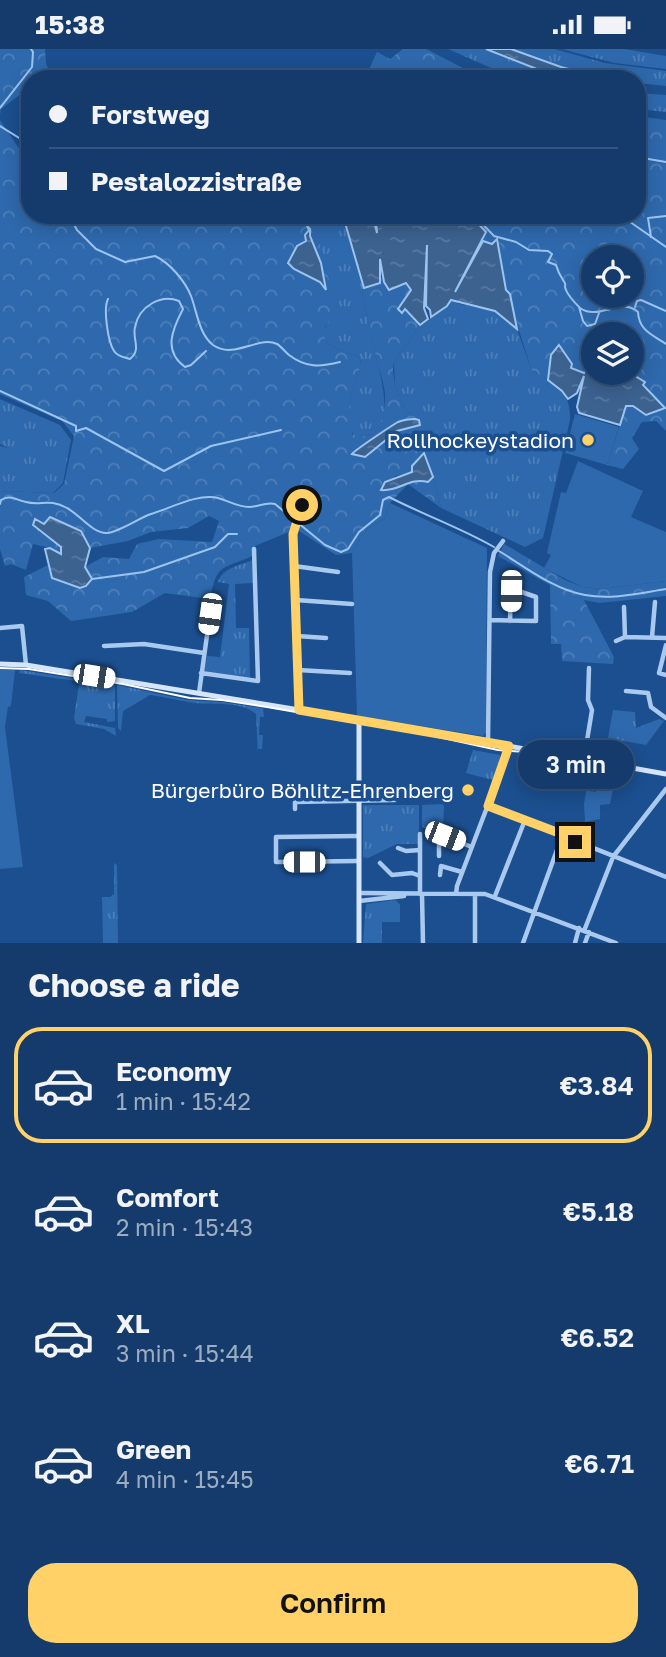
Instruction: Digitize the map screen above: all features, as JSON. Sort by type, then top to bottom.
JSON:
[{"type":"street","points":[[299,710],[293,534],[302,505]]},
{"type":"street","points":[[488,743],[490,564],[502,541]]},
{"type":"street","points":[[201,673],[258,681],[254,549]]},
{"type":"street","points":[[294,566],[338,572]]},
{"type":"street","points":[[490,620],[510,621],[536,621],[536,597],[513,589],[510,621]]},
{"type":"street","points":[[296,600],[352,604]]},
{"type":"street","points":[[653,637],[655,602]]},
{"type":"street","points":[[624,607],[625,636]]},
{"type":"street","points":[[199,693],[210,614]]},
{"type":"street","points":[[0,628],[22,626],[26,665]]},
{"type":"street","points":[[297,636],[326,638]]},
{"type":"street","points":[[616,641],[625,636],[666,638]]},
{"type":"street","points":[[104,646],[144,644],[204,653]]},
{"type":"street","points":[[666,645],[659,673],[666,675]]},
{"type":"street","points":[[0,664],[26,665],[199,693],[666,773]]},
{"type":"street","points":[[584,759],[592,710],[588,700],[589,668]]},
{"type":"street","points":[[298,670],[350,674]]},
{"type":"street","points":[[625,691],[648,694],[651,707],[666,718]]},
{"type":"street","points":[[359,720],[359,943]]},
{"type":"street","points":[[456,894],[509,746]]},
{"type":"street","points":[[575,943],[584,930],[613,857],[666,789]]},
{"type":"street","points":[[295,809],[295,801],[395,800]]},
{"type":"street","points":[[488,806],[666,877]]},
{"type":"street","points":[[495,896],[525,820]]},
{"type":"street","points":[[420,834],[419,894],[423,943]]},
{"type":"street","points":[[358,836],[276,837],[276,862],[359,861]]},
{"type":"street","points":[[439,856],[439,840],[442,836],[472,847]]},
{"type":"street","points":[[523,943],[561,839],[567,836]]},
{"type":"street","points":[[398,848],[420,851]]},
{"type":"street","points":[[380,863],[392,875],[412,873],[420,876]]},
{"type":"street","points":[[440,875],[441,866],[462,872]]},
{"type":"street","points":[[359,893],[495,896],[616,943]]},
{"type":"street","points":[[359,901],[419,894]]},
{"type":"street","points":[[475,894],[475,943]]},
{"type":"street","points":[[584,930],[584,943]]},
{"type":"green space","points":[[0,49],[45,49],[49,70],[21,70],[21,94],[1,109],[0,115]]},
{"type":"green space","points":[[403,49],[426,49],[465,69],[476,70],[369,70],[377,52],[390,59]]},
{"type":"green space","points":[[448,49],[486,49],[539,70],[496,70]]},
{"type":"green space","points":[[511,49],[554,49],[605,63],[666,71],[666,86],[646,84],[646,70],[573,70]]},
{"type":"green space","points":[[562,49],[624,49],[666,56],[666,69],[614,63]]},
{"type":"green space","points":[[646,94],[666,95],[666,112],[646,110]]},
{"type":"green space","points":[[646,117],[666,120],[666,431],[656,421],[642,422],[632,438],[639,449],[623,469],[607,465],[626,406],[633,405],[645,382],[644,322],[581,322],[581,372],[551,355],[548,380],[532,371],[506,290],[496,239],[492,244],[483,242],[452,300],[460,303],[447,306],[486,233],[478,224],[646,224]]},
{"type":"green space","points":[[0,120],[21,152],[21,224],[311,224],[317,234],[331,292],[332,315],[324,332],[327,344],[359,357],[361,364],[349,404],[352,434],[361,436],[375,432],[382,419],[385,402],[384,386],[362,293],[364,288],[374,285],[382,277],[379,258],[384,281],[407,283],[412,290],[399,309],[405,309],[420,325],[394,362],[393,370],[395,386],[406,411],[420,420],[424,453],[418,458],[413,472],[395,476],[386,491],[417,479],[428,481],[433,477],[441,508],[408,484],[390,503],[385,518],[364,531],[352,553],[336,555],[296,529],[255,546],[252,556],[222,569],[215,579],[210,599],[165,593],[132,612],[71,621],[48,601],[26,595],[24,577],[48,565],[52,578],[81,588],[85,567],[103,557],[129,559],[137,544],[159,539],[212,542],[219,521],[209,516],[188,528],[151,532],[128,541],[90,548],[81,531],[48,518],[44,524],[40,524],[39,532],[48,535],[61,547],[61,554],[33,544],[26,570],[11,564],[5,566],[0,549],[0,491],[54,493],[64,484],[74,436],[62,421],[0,394]],"holes":[[[309,226],[309,236],[321,263],[325,290],[316,280],[297,269],[289,259],[297,246],[306,241]],[[415,419],[415,426],[397,431],[365,457],[358,456],[357,448],[399,423]]]},
{"type":"green space","points":[[311,224],[348,224],[364,288],[362,293],[383,390],[383,418],[379,428],[370,435],[355,436],[350,430],[349,404],[361,363],[359,357],[327,344],[322,333],[332,315]]},
{"type":"green space","points":[[452,304],[495,311],[517,329],[532,371],[560,389],[568,402],[570,420],[543,538],[525,547],[441,508],[424,453],[420,420],[406,411],[395,386],[394,362],[420,325]]},
{"type":"green space","points":[[0,399],[60,425],[71,440],[63,483],[53,493],[0,491],[0,446],[9,448],[0,444]]},
{"type":"green space","points":[[575,414],[619,427],[607,465],[565,453]]},
{"type":"green space","points":[[578,461],[643,491],[631,517],[666,532],[666,581],[601,589],[582,587],[544,568],[551,555],[547,553],[561,492],[566,493]]},
{"type":"green space","points":[[390,503],[487,548],[486,732],[483,736],[357,716],[352,553],[364,531],[385,518]]},
{"type":"green space","points":[[504,544],[582,587],[601,589],[666,581],[666,596],[599,603],[584,600],[614,657],[613,664],[562,661],[561,644],[551,644],[550,585],[498,556]]},
{"type":"green space","points":[[253,560],[254,583],[235,584],[236,628],[249,628],[250,679],[204,671],[207,656],[220,657],[229,584],[218,582],[220,577],[228,570]]},
{"type":"green space","points":[[0,669],[15,670],[11,706],[8,707],[5,727],[23,867],[0,869]]},
{"type":"green space","points":[[20,670],[115,685],[115,721],[107,722],[107,719],[86,716],[84,722],[115,728],[116,736],[104,729],[76,724],[74,718],[79,684],[77,681],[19,673]]},
{"type":"green space","points":[[117,685],[187,700],[221,702],[263,708],[264,717],[260,717],[259,735],[263,735],[262,749],[258,749],[258,757],[256,714],[235,705],[195,703],[150,695],[123,711],[121,731],[118,728]]},
{"type":"green space","points":[[613,710],[635,712],[636,728],[659,719],[664,721],[646,745],[608,738]]},
{"type":"green space","points":[[473,750],[500,755],[493,780],[466,773]]},
{"type":"green space","points":[[588,780],[595,781],[590,784],[589,791],[596,792],[597,786],[613,789],[610,804],[600,805],[600,819],[585,822],[584,804]]},
{"type":"green space","points":[[444,804],[443,835],[422,827],[422,805]]},
{"type":"green space","points":[[363,805],[419,805],[419,844],[397,844],[368,858],[363,857]]},
{"type":"green space","points":[[114,863],[117,865],[118,943],[103,943],[102,897],[114,894]]},
{"type":"green space","points":[[396,900],[400,905],[400,922],[382,922],[382,943],[363,943],[366,904]]},
{"type":"water","points":[[486,49],[511,49],[573,70],[539,70]]},
{"type":"water","points":[[375,224],[377,233],[376,224],[478,224],[486,232],[455,292],[483,241],[492,244],[497,239],[506,290],[510,294],[517,329],[495,311],[451,300],[431,317],[426,306],[427,245],[424,308],[428,319],[420,325],[405,309],[402,313],[398,309],[411,290],[406,283],[389,290],[384,282],[380,259],[380,283],[364,288],[346,226]]},
{"type":"water","points":[[307,226],[310,229],[310,236],[321,263],[326,290],[320,282],[288,263],[297,246],[306,241],[305,235],[309,230]]},
{"type":"water","points":[[559,345],[572,364],[571,368],[581,372],[581,383],[577,393],[568,399],[548,380],[551,355]]},
{"type":"water","points":[[582,385],[643,385],[665,408],[646,415],[633,406],[626,406],[620,425],[579,413],[577,407]]},
{"type":"water","points":[[419,420],[420,425],[397,431],[365,457],[352,454],[398,422]]},
{"type":"water","points":[[424,453],[433,477],[428,482],[415,481],[393,489],[381,490],[385,482],[412,472],[412,466]]},
{"type":"water","points":[[50,517],[81,531],[90,548],[85,567],[92,579],[86,586],[80,588],[52,578],[45,549],[50,548],[61,554],[61,547],[33,525],[35,519],[44,524]]},
{"type":"waterway","points":[[30,70],[33,52],[31,49]]},
{"type":"waterway","points":[[0,108],[21,81]]},
{"type":"waterway","points":[[0,126],[21,139]]},
{"type":"waterway","points":[[646,159],[666,162]]},
{"type":"waterway","points":[[651,237],[648,218],[666,216]]},
{"type":"waterway","points":[[74,224],[96,249],[125,262],[155,256],[161,259],[188,290],[201,329],[213,345],[229,350],[270,342],[307,364],[340,362]]},
{"type":"waterway","points":[[483,224],[494,236],[516,242],[529,250],[548,251],[552,254],[548,262],[556,265],[567,292],[580,308],[594,312],[631,308],[638,312],[644,328],[666,344]]},
{"type":"waterway","points":[[633,224],[666,247]]},
{"type":"waterway","points":[[108,299],[108,333],[112,347],[119,356],[130,359],[134,355],[137,320],[146,308],[165,299],[179,301],[183,309],[172,340],[178,361],[185,367],[191,365],[206,351]]},
{"type":"waterway","points":[[644,301],[666,311]]},
{"type":"waterway","points":[[579,307],[587,326],[595,324],[599,313]]},
{"type":"waterway","points":[[0,391],[76,426],[76,431],[86,428],[164,471],[211,446],[281,430]]},
{"type":"waterway","points":[[0,504],[1,500],[7,497],[31,503],[55,503],[72,511],[97,530],[107,533],[151,514],[202,498],[218,498],[245,507],[275,504],[325,545],[341,552],[348,549],[359,532],[380,515],[383,500],[389,497],[494,547]]},
{"type":"waterway","points":[[92,579],[144,572],[215,547],[228,534],[237,534]]},
{"type":"waterway","points":[[499,551],[551,583],[585,595],[616,596],[666,589]]},
{"type":"tram line","points":[[0,668],[29,669],[190,698],[267,707],[429,735],[498,750],[553,754]]},
{"type":"place","name":"Rollhockeystadion","points":[[588,440]]},
{"type":"place","name":"Bürgerbüro Böhlitz-Ehrenberg","points":[[468,790]]},
{"type":"route","points":[[302,505],[293,534],[299,710],[509,746],[488,806],[567,836],[575,842]]}]
